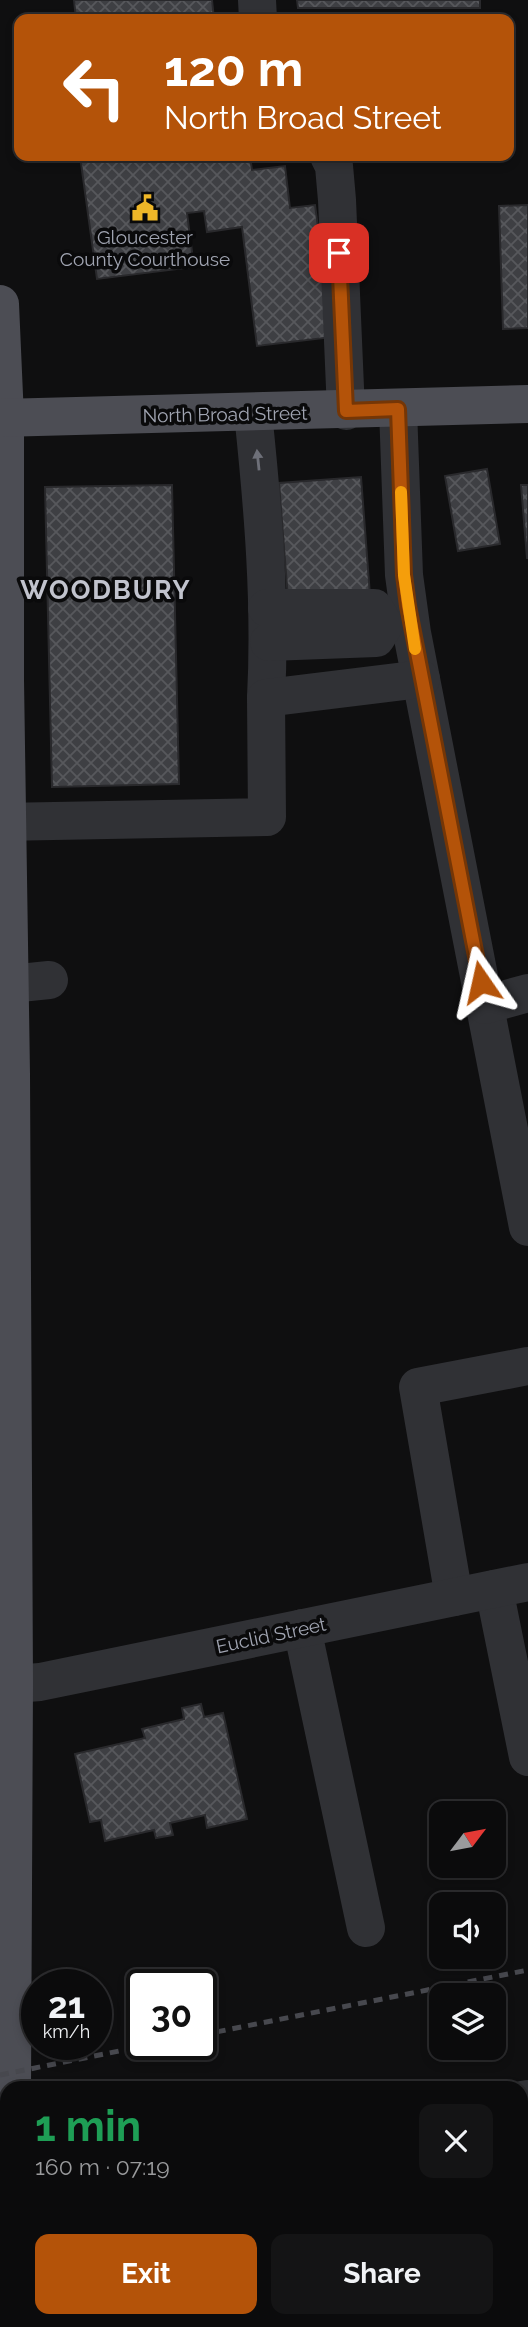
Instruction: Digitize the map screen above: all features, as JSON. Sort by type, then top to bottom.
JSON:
[{"type":"main road","points":[[0,304],[3,418],[4,822],[10,984],[14,1684],[6,1839],[6,1940],[12,2081]]},
{"type":"main road","name":"North Broad Street","points":[[3,418],[346,411],[528,404]]},
{"type":"street","points":[[332,161],[337,200],[346,411]]},
{"type":"street","points":[[397,624],[404,575],[398,409]]},
{"type":"street","points":[[4,822],[267,817],[268,626],[263,507],[253,413]]},
{"type":"street","points":[[268,626],[374,608],[397,624],[421,679],[528,1227]]},
{"type":"street","points":[[266,698],[421,679]]},
{"type":"street","points":[[10,984],[49,980]]},
{"type":"street","points":[[485,1005],[528,993]]},
{"type":"street","points":[[454,1597],[418,1387],[528,1366]]},
{"type":"street","points":[[511,1586],[528,1757]]},
{"type":"street","name":"Euclid Street","points":[[14,1684],[40,1682],[511,1586]]},
{"type":"street","points":[[302,1628],[366,1928]]},
{"type":"building","points":[[74,0],[212,0],[213,14],[75,14]]},
{"type":"building","points":[[297,0],[480,0],[480,8],[298,8]]},
{"type":"building","points":[[81,161],[251,161],[252,170],[285,166],[290,208],[315,205],[333,337],[257,346],[242,227],[207,232],[204,211],[187,213],[194,267],[97,279]]},
{"type":"building","points":[[528,205],[528,328],[503,329],[499,206]]},
{"type":"building","points":[[487,469],[500,544],[458,551],[445,476]]},
{"type":"building","points":[[361,477],[370,595],[288,599],[279,483]]},
{"type":"building","points":[[172,485],[179,784],[52,787],[45,487]]},
{"type":"building","points":[[521,485],[528,485],[528,558],[527,558]]},
{"type":"building","points":[[201,1704],[204,1717],[223,1713],[247,1819],[207,1828],[205,1815],[170,1823],[173,1835],[156,1838],[154,1830],[105,1841],[101,1820],[90,1822],[75,1754],[145,1738],[142,1729],[184,1719],[182,1708]]},
{"type":"railway","points":[[217,2032],[528,1970]]},
{"type":"railway","points":[[0,2075],[126,2050]]},
{"type":"slow traffic","points":[[401,492],[404,575],[415,649]]},
{"type":"place","name":"Gloucester County Courthouse","points":[[145,208]]},
{"type":"district","name":"WOODBURY","points":[[106,590]]},
{"type":"route","points":[[339,253],[346,411],[398,409],[404,575],[408,606],[481,982]]}]
